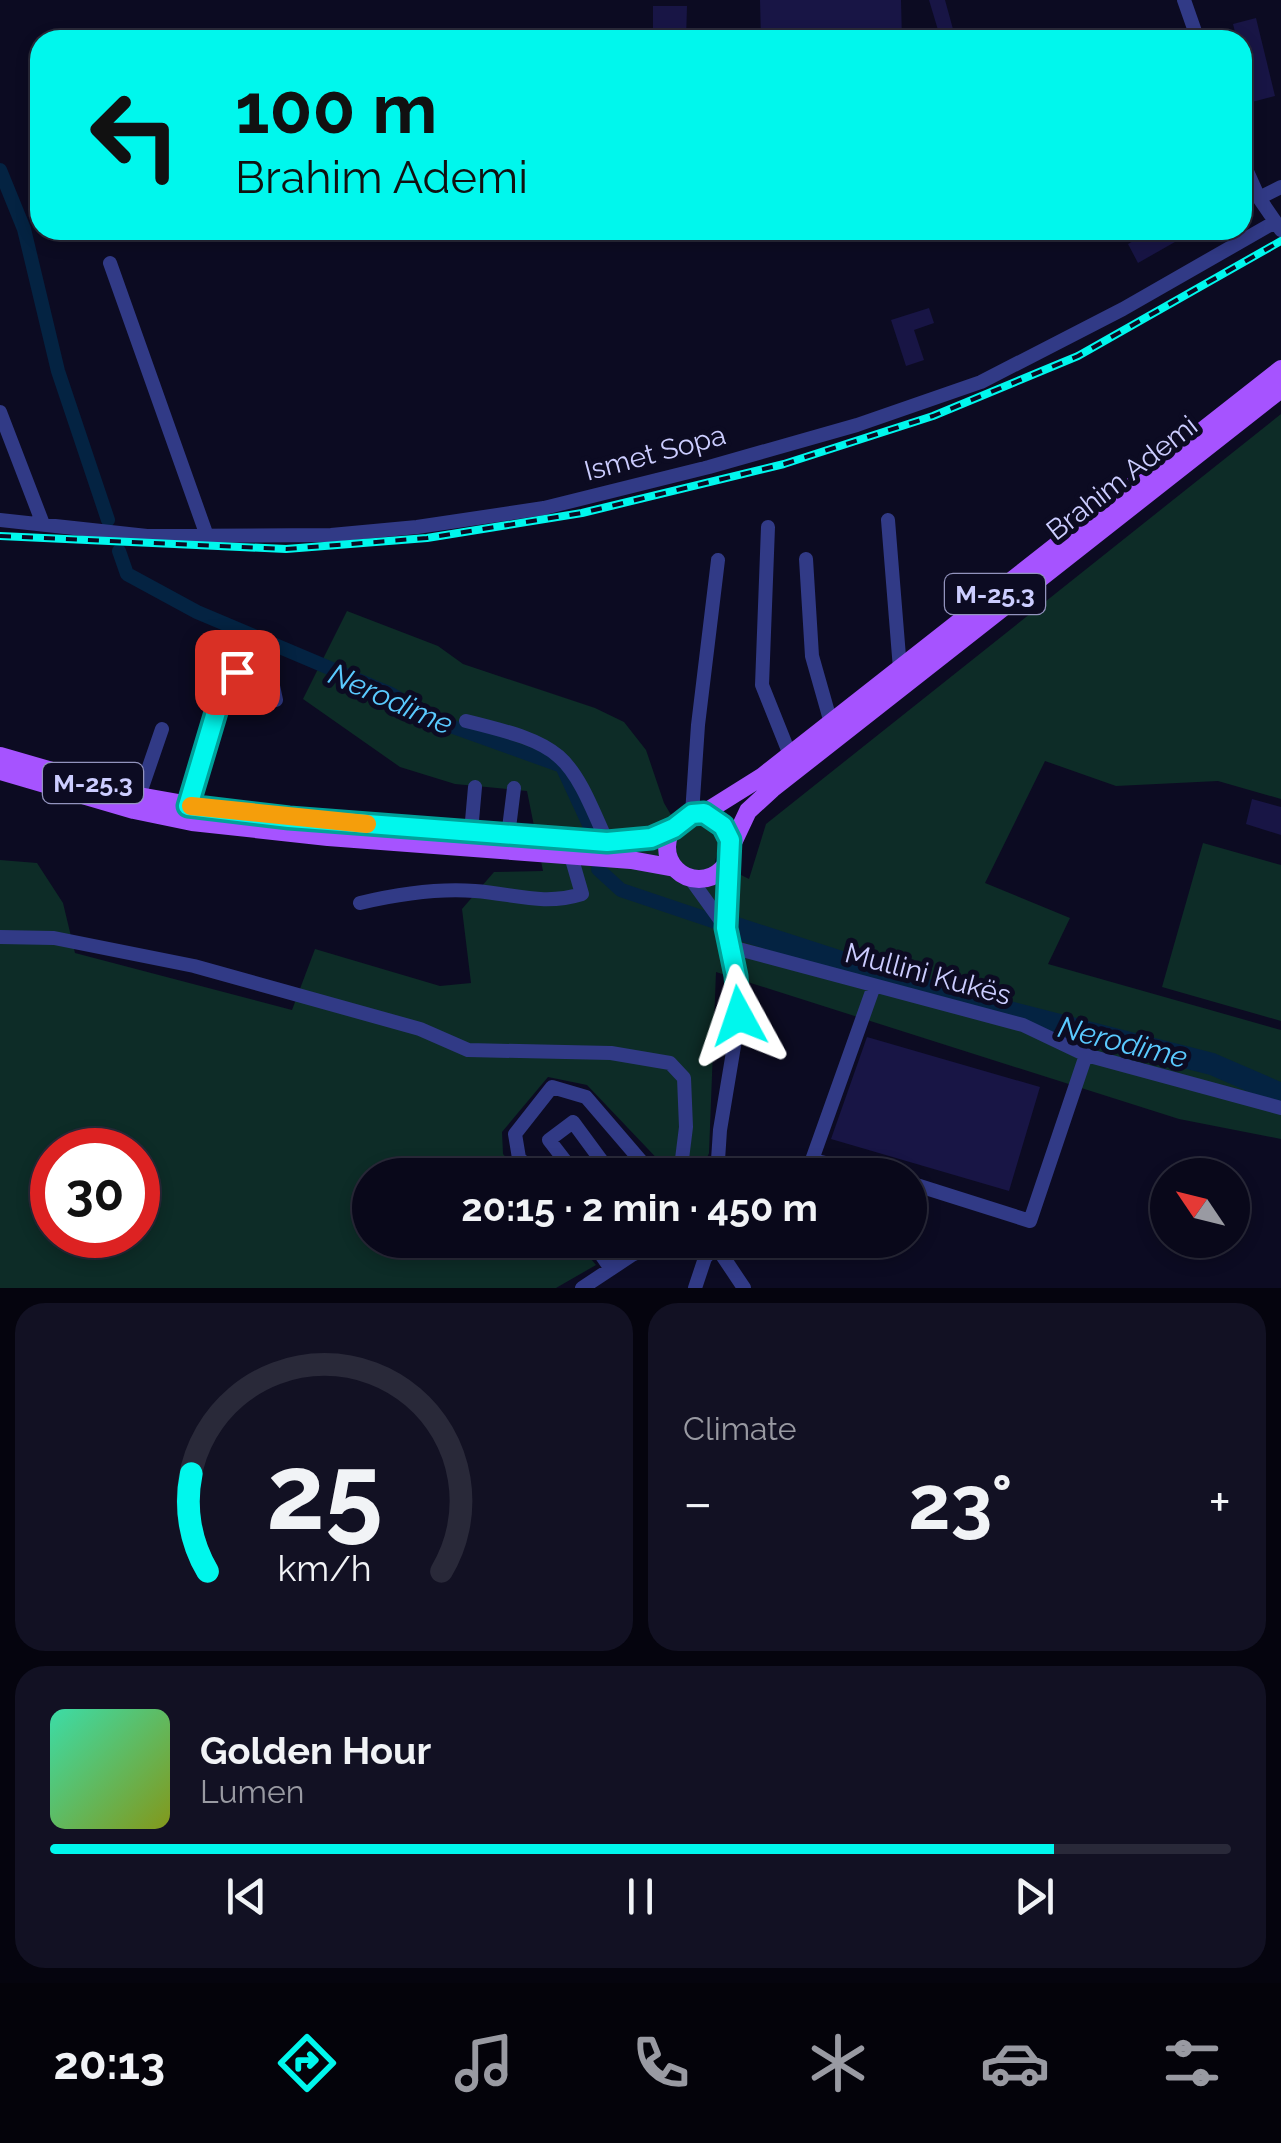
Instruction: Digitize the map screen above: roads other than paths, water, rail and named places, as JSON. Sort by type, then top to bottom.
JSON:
[{"type":"main road","name":"Brahim Ademi","points":[[0,756],[188,806],[508,836],[607,842],[651,838],[738,794],[1281,369]]},
{"type":"main road","name":"Brahim Ademi","points":[[729,854],[748,811],[772,789],[1281,389]]},
{"type":"main road","name":"M-25.3","points":[[0,772],[134,810],[192,822],[328,837],[631,860],[683,873]]},
{"type":"main road","points":[[674,828],[667,844],[683,873],[712,876],[729,854],[723,826],[698,813]]},
{"type":"street","points":[[1184,0],[1194,30]]},
{"type":"street","points":[[1252,182],[1278,226]]},
{"type":"street","points":[[1259,198],[1281,186]]},
{"type":"street","name":"Ismet Sopa","points":[[1252,240],[1278,226]]},
{"type":"street","name":"Ismet Sopa","points":[[0,520],[147,536],[330,535],[418,528],[544,508],[857,425],[981,382],[1252,240]]},
{"type":"street","points":[[110,263],[207,536]]},
{"type":"street","points":[[2,422],[42,524]]},
{"type":"street","points":[[888,520],[900,669]]},
{"type":"street","points":[[768,527],[762,685],[790,755]]},
{"type":"street","points":[[806,559],[812,656],[831,722]]},
{"type":"street","points":[[698,813],[698,724],[718,560]]},
{"type":"street","points":[[188,806],[222,692],[237,672],[258,672],[273,686],[276,700]]},
{"type":"street","points":[[466,721],[542,742],[570,766],[607,842]]},
{"type":"street","points":[[139,796],[162,730]]},
{"type":"street","points":[[471,832],[475,787]]},
{"type":"street","points":[[508,836],[514,788]]},
{"type":"street","points":[[719,1158],[739,1016],[732,948],[726,928],[729,854]]},
{"type":"street","points":[[360,902],[436,890],[556,902],[582,894],[570,856]]},
{"type":"street","points":[[683,873],[726,928]]},
{"type":"street","points":[[0,938],[54,938],[194,966],[420,1029],[468,1050],[611,1053],[670,1063],[684,1078],[686,1127],[682,1158]]},
{"type":"street","name":"Mullini Kukës","points":[[732,948],[1023,1024],[1086,1055],[1281,1108]]},
{"type":"street","points":[[813,1158],[874,986]]},
{"type":"street","points":[[927,1188],[1030,1221],[1086,1055]]},
{"type":"street","points":[[520,1158],[515,1134],[552,1087],[586,1097],[638,1158]]},
{"type":"street","points":[[563,1158],[549,1140],[573,1122],[599,1158]]},
{"type":"street","points":[[604,1258],[611,1268]]},
{"type":"street","points":[[582,1288],[631,1258]]},
{"type":"street","points":[[696,1288],[706,1258]]},
{"type":"street","points":[[720,1258],[744,1288]]},
{"type":"waterway","name":"Nerodime","points":[[0,170],[24,229],[58,371],[108,520]]},
{"type":"waterway","name":"Nerodime","points":[[119,551],[127,574],[197,612],[391,694],[442,723],[562,766],[593,833]]},
{"type":"waterway","name":"Nerodime","points":[[598,869],[621,890],[719,923]]},
{"type":"waterway","name":"Nerodime","points":[[733,927],[946,996],[1212,1064],[1281,1094]]},
{"type":"railway","points":[[0,536],[286,549],[427,538],[582,513],[784,464],[933,416],[1078,356],[1281,241]]}]
